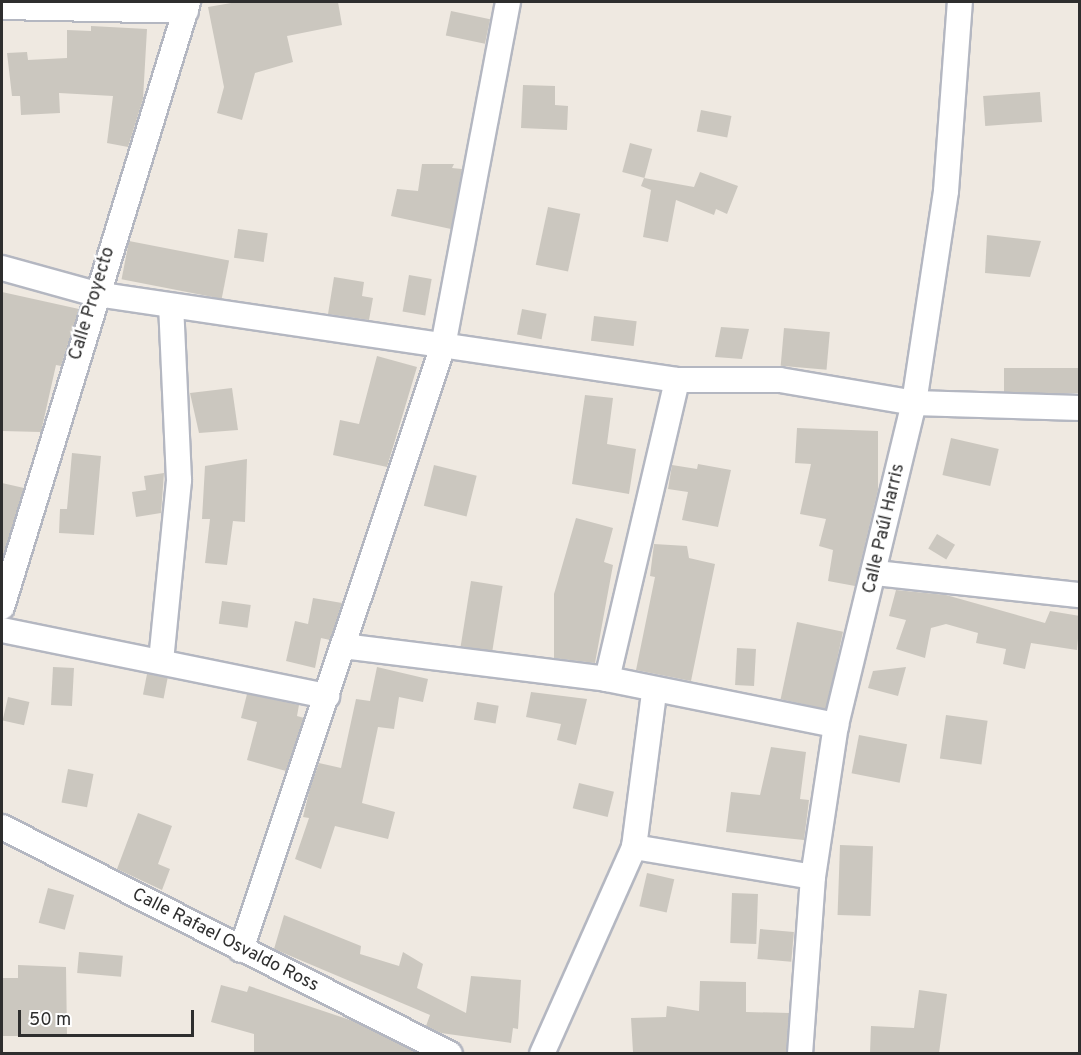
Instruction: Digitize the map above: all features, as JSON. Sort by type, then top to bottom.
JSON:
[{"type":"street","points":[[241,950],[443,346],[508,2]]},
{"type":"street","name":"Calle Paúl Harris","points":[[801,1053],[813,877],[836,725],[876,573],[914,403],[946,191],[960,2]]},
{"type":"street","points":[[2,7],[187,6]]},
{"type":"street","name":"Calle Proyecto","points":[[2,608],[96,294],[187,6]]},
{"type":"street","points":[[2,268],[96,294],[171,307],[677,380],[780,380],[914,403],[1080,408]]},
{"type":"street","points":[[161,662],[179,480],[171,307]]},
{"type":"street","points":[[607,679],[677,380]]},
{"type":"street","points":[[876,573],[1080,595]]},
{"type":"street","points":[[2,630],[327,696]]},
{"type":"street","points":[[343,646],[607,679],[654,692],[836,725]]},
{"type":"street","points":[[542,1053],[634,847],[654,692]]},
{"type":"street","name":"Calle Rafael Osvaldo Ross","points":[[2,827],[241,950],[450,1053]]},
{"type":"street","points":[[634,847],[813,877]]},
{"type":"building","points":[[237,2],[338,2],[342,25],[287,36],[293,62],[255,73],[242,120],[217,113],[224,87],[208,7]]},
{"type":"building","points":[[451,11],[490,19],[485,44],[446,35]]},
{"type":"building","points":[[91,26],[147,29],[143,99],[128,147],[107,143],[113,96],[59,93],[60,113],[21,115],[20,96],[12,96],[7,53],[27,52],[28,60],[67,58],[67,30],[91,31]]},
{"type":"building","points":[[523,85],[555,86],[555,105],[568,106],[567,130],[521,128]]},
{"type":"building","points":[[1040,92],[1042,122],[985,126],[983,96]]},
{"type":"building","points":[[701,110],[731,116],[727,138],[697,132]]},
{"type":"building","points":[[630,143],[652,149],[644,178],[622,172]]},
{"type":"building","points":[[422,164],[454,164],[452,168],[462,169],[451,229],[391,216],[397,189],[418,191]]},
{"type":"building","points":[[700,172],[738,186],[727,214],[716,209],[714,215],[676,200],[668,242],[643,237],[651,190],[641,186],[644,178],[694,187]]},
{"type":"building","points":[[548,207],[580,214],[568,272],[536,265]]},
{"type":"building","points":[[238,229],[268,233],[264,262],[234,258]]},
{"type":"building","points":[[987,235],[1041,241],[1030,277],[985,273]]},
{"type":"building","points":[[129,241],[229,260],[222,299],[122,279]]},
{"type":"building","points":[[409,275],[432,279],[425,315],[403,311]]},
{"type":"building","points":[[334,277],[364,282],[362,296],[373,298],[369,320],[328,314]]},
{"type":"building","points":[[2,292],[79,309],[61,366],[56,365],[41,432],[2,431]]},
{"type":"building","points":[[522,309],[547,314],[542,339],[517,335]]},
{"type":"building","points":[[594,316],[637,321],[634,346],[591,341]]},
{"type":"building","points":[[721,327],[749,329],[742,359],[715,357]]},
{"type":"building","points":[[784,328],[830,332],[827,370],[781,366]]},
{"type":"building","points":[[377,356],[417,367],[387,467],[333,455],[340,420],[359,424]]},
{"type":"building","points":[[1004,368],[1080,368],[1080,393],[1004,393]]},
{"type":"building","points":[[232,388],[238,430],[199,433],[190,393]]},
{"type":"building","points":[[585,395],[613,398],[607,444],[636,449],[629,494],[572,484]]},
{"type":"building","points":[[797,428],[878,431],[878,490],[855,586],[828,581],[833,550],[819,546],[826,519],[800,514],[811,464],[795,463]]},
{"type":"building","points":[[951,438],[999,449],[990,486],[942,475]]},
{"type":"building","points":[[72,453],[101,456],[94,535],[59,533],[60,509],[67,509]]},
{"type":"building","points":[[247,459],[245,522],[233,521],[227,565],[205,563],[210,519],[202,519],[205,466]]},
{"type":"building","points":[[698,464],[731,470],[718,527],[682,520],[688,492],[668,489],[672,465],[697,469]]},
{"type":"building","points":[[434,465],[477,476],[467,516],[424,506]]},
{"type":"building","points":[[164,473],[161,513],[136,517],[132,492],[146,490],[144,476]]},
{"type":"building","points":[[2,483],[24,488],[2,560]]},
{"type":"building","points":[[576,518],[613,528],[604,562],[613,565],[595,663],[554,658],[554,594]]},
{"type":"building","points":[[937,534],[955,545],[946,559],[928,549]]},
{"type":"building","points":[[654,544],[687,546],[689,558],[715,564],[691,681],[636,670],[655,577],[650,576]]},
{"type":"building","points":[[471,581],[503,586],[492,651],[461,646]]},
{"type":"building","points":[[896,590],[946,595],[1045,623],[1050,611],[1080,616],[1077,650],[1031,643],[1025,669],[1003,664],[1006,649],[976,643],[978,633],[946,624],[931,628],[925,658],[896,649],[906,620],[889,616]]},
{"type":"building","points":[[313,598],[342,603],[330,640],[321,638],[315,668],[286,661],[295,621],[308,624]]},
{"type":"building","points":[[222,601],[251,605],[248,628],[219,624]]},
{"type":"building","points":[[797,622],[843,632],[827,709],[781,699]]},
{"type":"building","points":[[737,648],[756,649],[754,686],[735,685]]},
{"type":"building","points":[[53,667],[74,668],[72,706],[51,705]]},
{"type":"building","points":[[377,667],[428,679],[423,702],[399,697],[394,729],[378,727],[362,803],[395,812],[388,839],[335,826],[321,869],[295,859],[309,818],[303,817],[310,788],[319,763],[341,768],[356,699],[370,701]]},
{"type":"building","points":[[906,667],[898,696],[868,688],[873,671]]},
{"type":"building","points":[[147,674],[168,678],[164,699],[143,695]]},
{"type":"building","points":[[531,692],[587,699],[576,745],[557,740],[561,724],[526,717]]},
{"type":"building","points":[[247,694],[299,705],[297,716],[304,718],[286,771],[247,760],[257,722],[241,718]]},
{"type":"building","points":[[8,697],[29,702],[24,725],[3,720]]},
{"type":"building","points":[[477,702],[499,706],[496,724],[474,720]]},
{"type":"building","points":[[946,715],[988,721],[981,764],[940,759]]},
{"type":"building","points":[[859,735],[907,744],[900,783],[852,773]]},
{"type":"building","points":[[771,747],[806,752],[800,799],[809,800],[804,840],[726,832],[731,792],[760,795]]},
{"type":"building","points":[[68,769],[94,774],[87,807],[62,802]]},
{"type":"building","points":[[579,783],[614,792],[608,817],[573,808]]},
{"type":"building","points":[[138,813],[172,826],[158,864],[170,869],[162,890],[117,869]]},
{"type":"building","points":[[840,845],[873,846],[871,916],[838,915]]},
{"type":"building","points":[[647,873],[674,879],[667,912],[639,906]]},
{"type":"building","points":[[48,888],[74,895],[65,930],[39,923]]},
{"type":"building","points":[[732,893],[758,894],[756,944],[730,943]]},
{"type":"building","points":[[284,915],[361,946],[360,954],[399,966],[403,952],[423,964],[417,988],[466,1013],[471,976],[521,980],[518,1029],[513,1028],[511,1043],[441,1033],[426,1026],[430,1015],[274,949]]},
{"type":"building","points":[[760,929],[794,932],[791,962],[757,959]]},
{"type":"building","points":[[79,952],[123,956],[121,977],[77,973]]},
{"type":"building","points":[[18,965],[66,967],[67,1036],[2,1036],[2,978],[18,978]]},
{"type":"building","points":[[700,981],[746,982],[746,1012],[789,1013],[786,1053],[633,1052],[631,1018],[666,1017],[667,1006],[699,1011]]},
{"type":"building","points":[[221,985],[247,992],[249,986],[356,1022],[417,1053],[254,1053],[254,1034],[211,1022]]},
{"type":"building","points":[[919,990],[947,994],[939,1053],[870,1053],[871,1026],[914,1028]]}]
